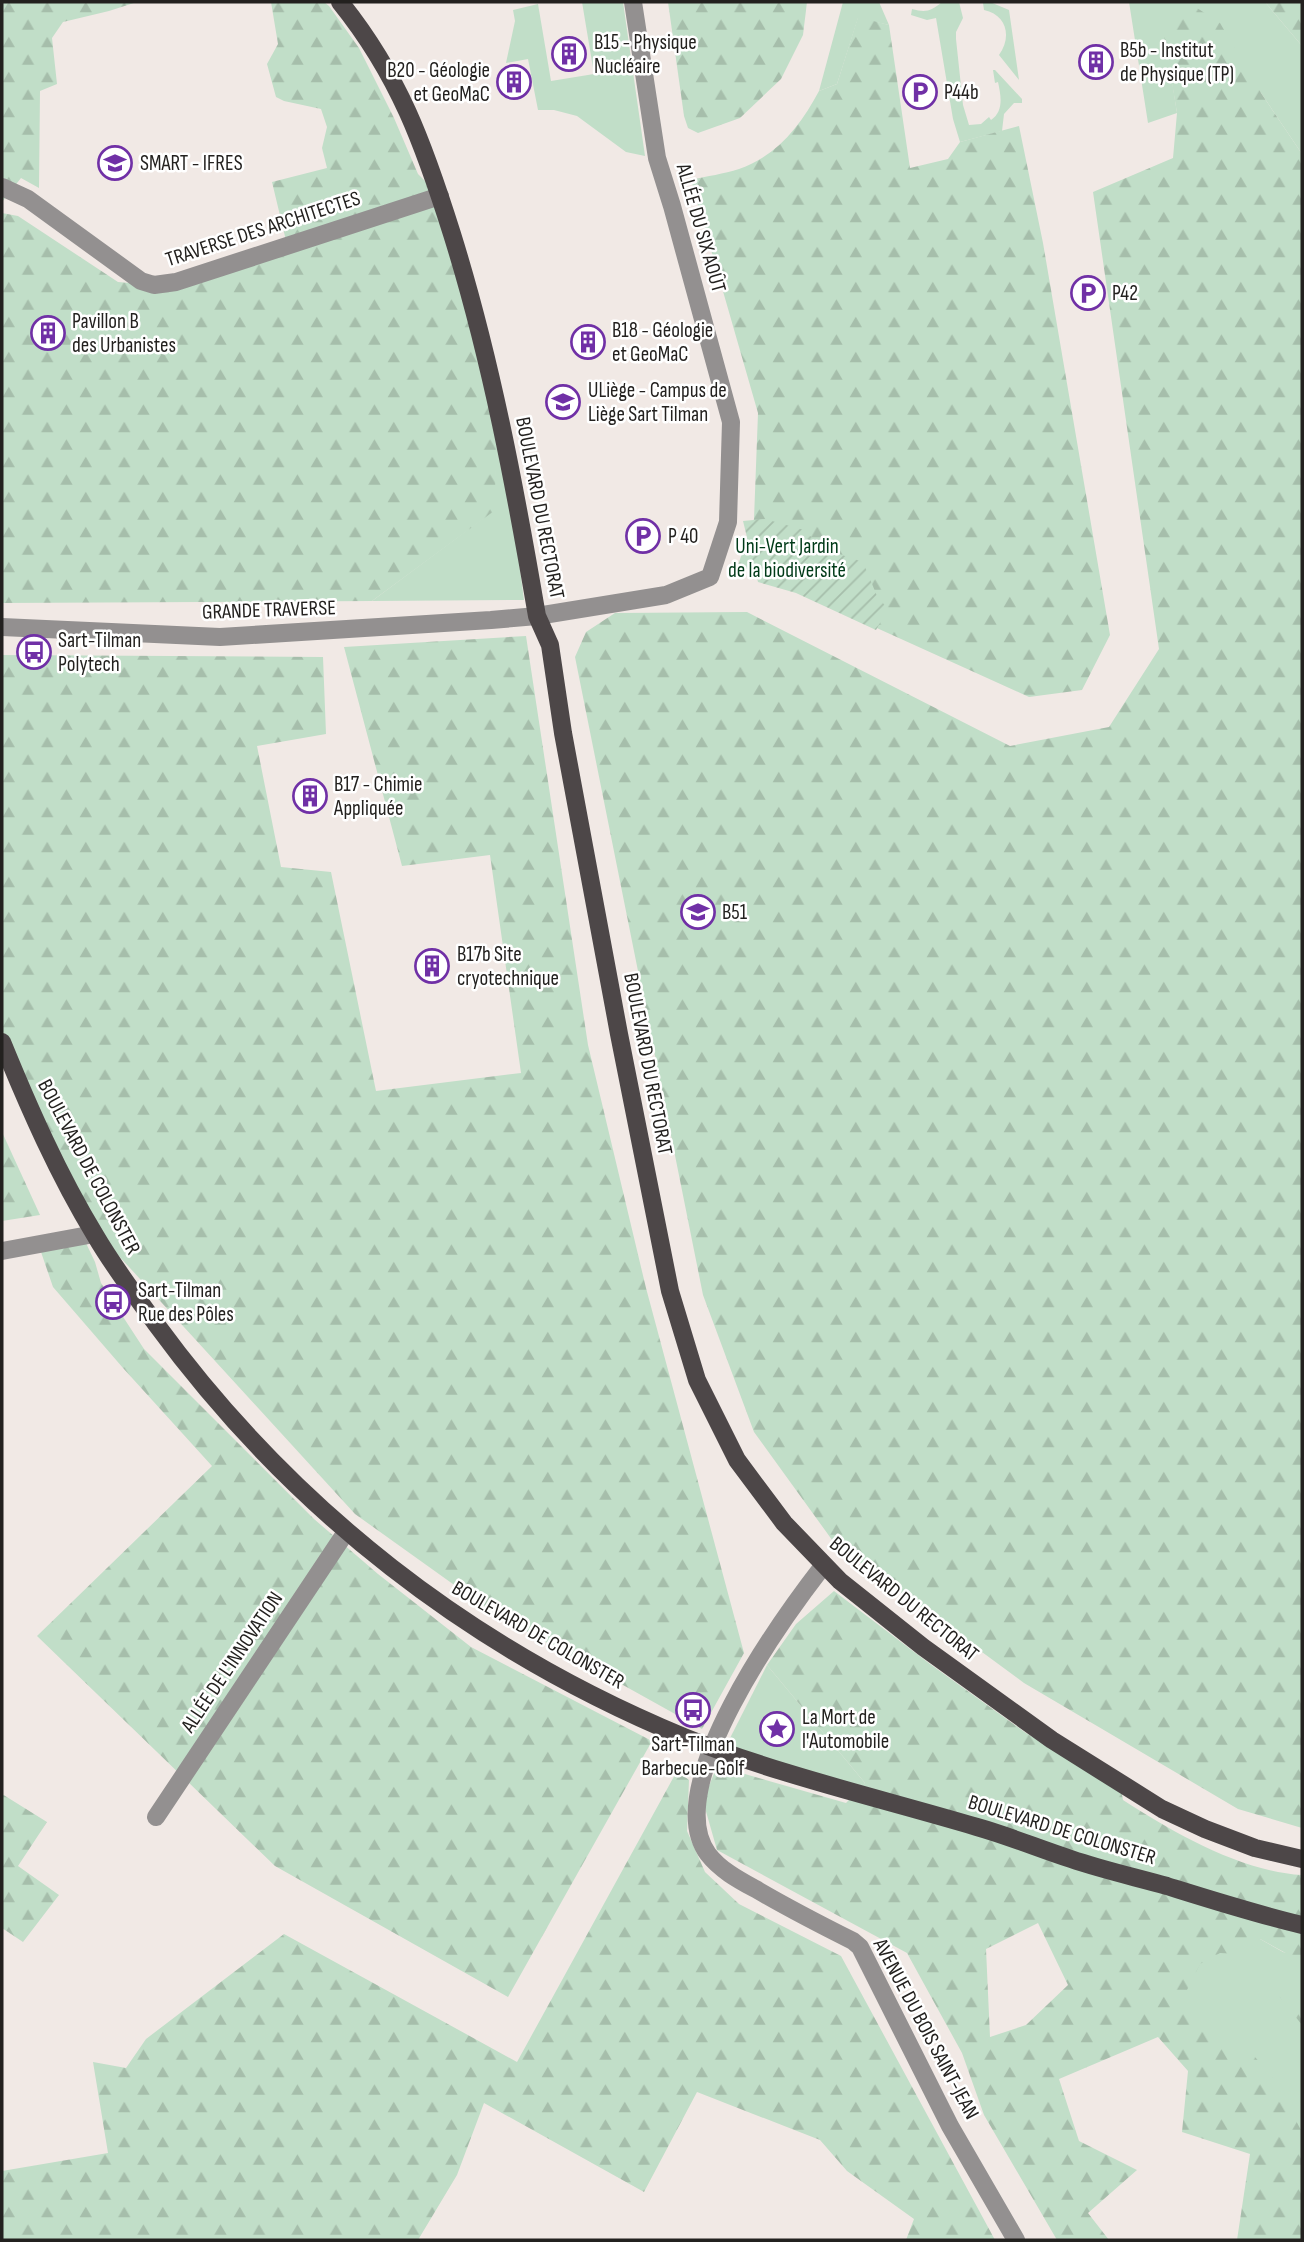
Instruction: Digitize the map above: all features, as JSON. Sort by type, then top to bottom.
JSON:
[{"type":"main road","name":"BOULEVARD DU RECTORAT","points":[[340,2],[364,33],[398,89],[440,196],[465,278],[512,472],[537,616],[550,645],[563,733],[670,1291],[697,1380],[737,1460],[784,1523],[823,1566],[901,1630],[1052,1740],[1162,1809],[1233,1840],[1273,1853],[1302,1858]]},
{"type":"main road","name":"BOULEVARD DE COLONSTER","points":[[2,1042],[29,1108],[94,1234],[160,1329],[211,1394],[271,1459],[346,1532],[416,1587],[481,1633],[605,1702],[713,1748],[812,1780],[982,1828],[1075,1861],[1302,1924]]},
{"type":"street","name":"ALLÉE DU SIX AOÛT","points":[[537,616],[666,596],[710,577],[728,522],[731,422],[657,158],[633,2]]},
{"type":"street","name":"TRAVERSE DES ARCHITECTES","points":[[2,187],[28,199],[141,281],[154,285],[176,282],[440,196]]},
{"type":"street","name":"GRANDE TRAVERSE","points":[[2,627],[220,637],[537,616]]},
{"type":"street","points":[[2,1251],[94,1234]]},
{"type":"street","name":"ALLÉE DE L'INNOVATION","points":[[156,1817],[346,1532]]},
{"type":"street","name":"AVENUE DU BOIS SAINT-JEAN","points":[[823,1566],[784,1617],[758,1657],[734,1702],[703,1777],[697,1802],[699,1837],[707,1853],[731,1875],[860,1947],[950,2126],[1016,2240]]},
{"type":"green space","points":[[2,2],[137,2],[63,22],[52,38],[57,84],[40,91],[39,188],[21,178],[2,202]]},
{"type":"green space","points":[[271,2],[324,2],[329,6],[359,48],[418,174],[440,196],[499,409],[494,511],[372,601],[2,603],[2,213],[18,216],[118,282],[154,285],[288,249],[272,182],[327,168],[322,148],[327,127],[321,109],[276,97],[267,64],[278,44]]},
{"type":"green space","points":[[582,2],[623,2],[645,156],[626,152],[577,116],[554,110],[538,110],[528,59],[506,63],[515,21],[513,10],[538,4],[551,81],[594,74]]},
{"type":"green space","points":[[668,2],[807,2],[803,35],[781,79],[740,118],[698,133],[688,128],[684,116]]},
{"type":"green space","points":[[843,2],[879,2],[889,25],[858,18],[837,84],[819,91]]},
{"type":"green space","points":[[942,2],[959,2],[963,18],[956,32],[956,39],[963,105],[969,125],[981,124],[989,117],[991,120],[998,112],[1000,93],[993,70],[1022,99],[1022,103],[1014,103],[1004,114],[1002,131],[960,142],[953,119],[936,18],[927,20],[911,15],[912,9],[928,10]]},
{"type":"green space","points":[[990,2],[1009,10],[1019,80],[999,55],[1005,41],[1005,28],[998,17],[984,10],[983,3]]},
{"type":"green space","points":[[1129,2],[1265,2],[1302,46],[1302,154],[1261,93],[1162,17],[1177,113],[1148,123]]},
{"type":"green space","points":[[1265,2],[1302,2],[1302,46]]},
{"type":"green space","points":[[1197,8],[1220,23],[1261,93],[1302,154],[1302,1828],[1238,1809],[1024,1683],[835,1544],[754,1432],[703,1295],[575,657],[586,632],[615,613],[747,612],[1010,746],[1109,727],[1159,649],[1093,192],[1173,158],[1177,113],[1161,17]]},
{"type":"green space","points":[[858,17],[889,25],[910,168],[948,159],[960,142],[1019,126],[1043,243],[1110,635],[1082,690],[1029,697],[738,565],[754,519],[758,413],[691,180],[733,171],[753,163],[776,148],[796,127],[819,91],[837,84]]},
{"type":"green space","points":[[499,409],[524,600],[372,601],[493,511]]},
{"type":"green space","name":"Uni-Vert Jardin de la biodiversité","points":[[765,519],[804,530],[824,549],[863,562],[877,596],[888,609],[876,630],[796,593],[758,582],[743,521]]},
{"type":"green space","points":[[526,636],[588,1045],[646,1288],[744,1653],[702,1729],[492,1612],[355,1514],[97,1232],[2,1030],[2,655],[323,657],[326,734],[257,746],[281,867],[331,872],[376,1091],[521,1073],[490,855],[402,866],[344,647]]},
{"type":"green space","points":[[2,1132],[40,1215],[2,1221]]},
{"type":"green space","points":[[85,1241],[101,1283],[144,1349],[314,1519],[378,1574],[471,1647],[652,1741],[508,1997],[275,1866],[37,1636],[212,1466],[53,1287],[41,1252]]},
{"type":"green space","points":[[834,1591],[1026,1733],[1121,1789],[1123,1800],[1143,1813],[1232,1858],[1279,1872],[1302,1875],[1302,1962],[1260,1939],[1248,1955],[1302,2003],[1302,2025],[1256,1967],[1240,1954],[1220,1953],[1200,1964],[1183,1998],[1186,2016],[1193,2026],[1249,2050],[1273,2078],[1302,2132],[1302,2240],[1237,2240],[1250,2154],[1182,2132],[1188,2071],[1158,2037],[1059,2079],[1079,2141],[1137,2170],[1088,2213],[1109,2240],[1057,2240],[984,2115],[962,2053],[907,1953],[717,1850],[703,1801],[717,1766],[846,1803],[865,1783],[767,1665],[796,1624]],"holes":[[[1038,1923],[1068,1985],[1026,2025],[990,2037],[986,1949]]]},
{"type":"green space","points":[[767,1665],[865,1783],[858,1792],[726,1746]]},
{"type":"green space","points":[[677,1771],[689,1780],[687,1831],[705,1872],[739,1904],[841,1956],[995,2240],[906,2240],[914,2219],[847,2171],[820,2140],[697,2092],[644,2192],[484,2103],[457,2175],[418,2240],[2,2240],[2,2171],[108,2153],[93,2062],[126,2068],[146,2039],[284,1934],[517,2062]]},
{"type":"green space","points":[[2,1794],[47,1822],[18,1866],[59,1895],[23,1942],[2,1928]]},
{"type":"green space","points":[[1222,1934],[1260,1939],[1283,1952],[1302,1957],[1302,2186],[1154,1986]]},
{"type":"place","name":"B15 - Physique Nucléaire","points":[[569,54]]},
{"type":"place","name":"B5b - Institut de Physique (TP)","points":[[1096,62]]},
{"type":"place","name":"B20 - Géologie et GeoMaC","points":[[514,82]]},
{"type":"place","name":"P44b","points":[[920,92]]},
{"type":"place","name":"SMART - IFRES","points":[[115,163]]},
{"type":"place","name":"P42","points":[[1088,293]]},
{"type":"place","name":"Pavillon B des Urbanistes","points":[[48,333]]},
{"type":"place","name":"B18 - Géologie et GeoMaC","points":[[588,342]]},
{"type":"place","name":"ULiège - Campus de Liège Sart Tilman","points":[[563,402]]},
{"type":"place","name":"P 40","points":[[643,536]]},
{"type":"place","name":"Sart-Tilman Polytech","points":[[34,652]]},
{"type":"place","name":"B17 - Chimie Appliquée","points":[[310,796]]},
{"type":"place","name":"B51","points":[[698,912]]},
{"type":"place","name":"B17b Site cryotechnique","points":[[432,966]]},
{"type":"place","name":"Sart-Tilman Rue des Pôles","points":[[113,1302]]},
{"type":"place","name":"Sart-Tilman Barbecue-Golf","points":[[693,1710]]},
{"type":"place","name":"La Mort de l'Automobile","points":[[777,1729]]}]
